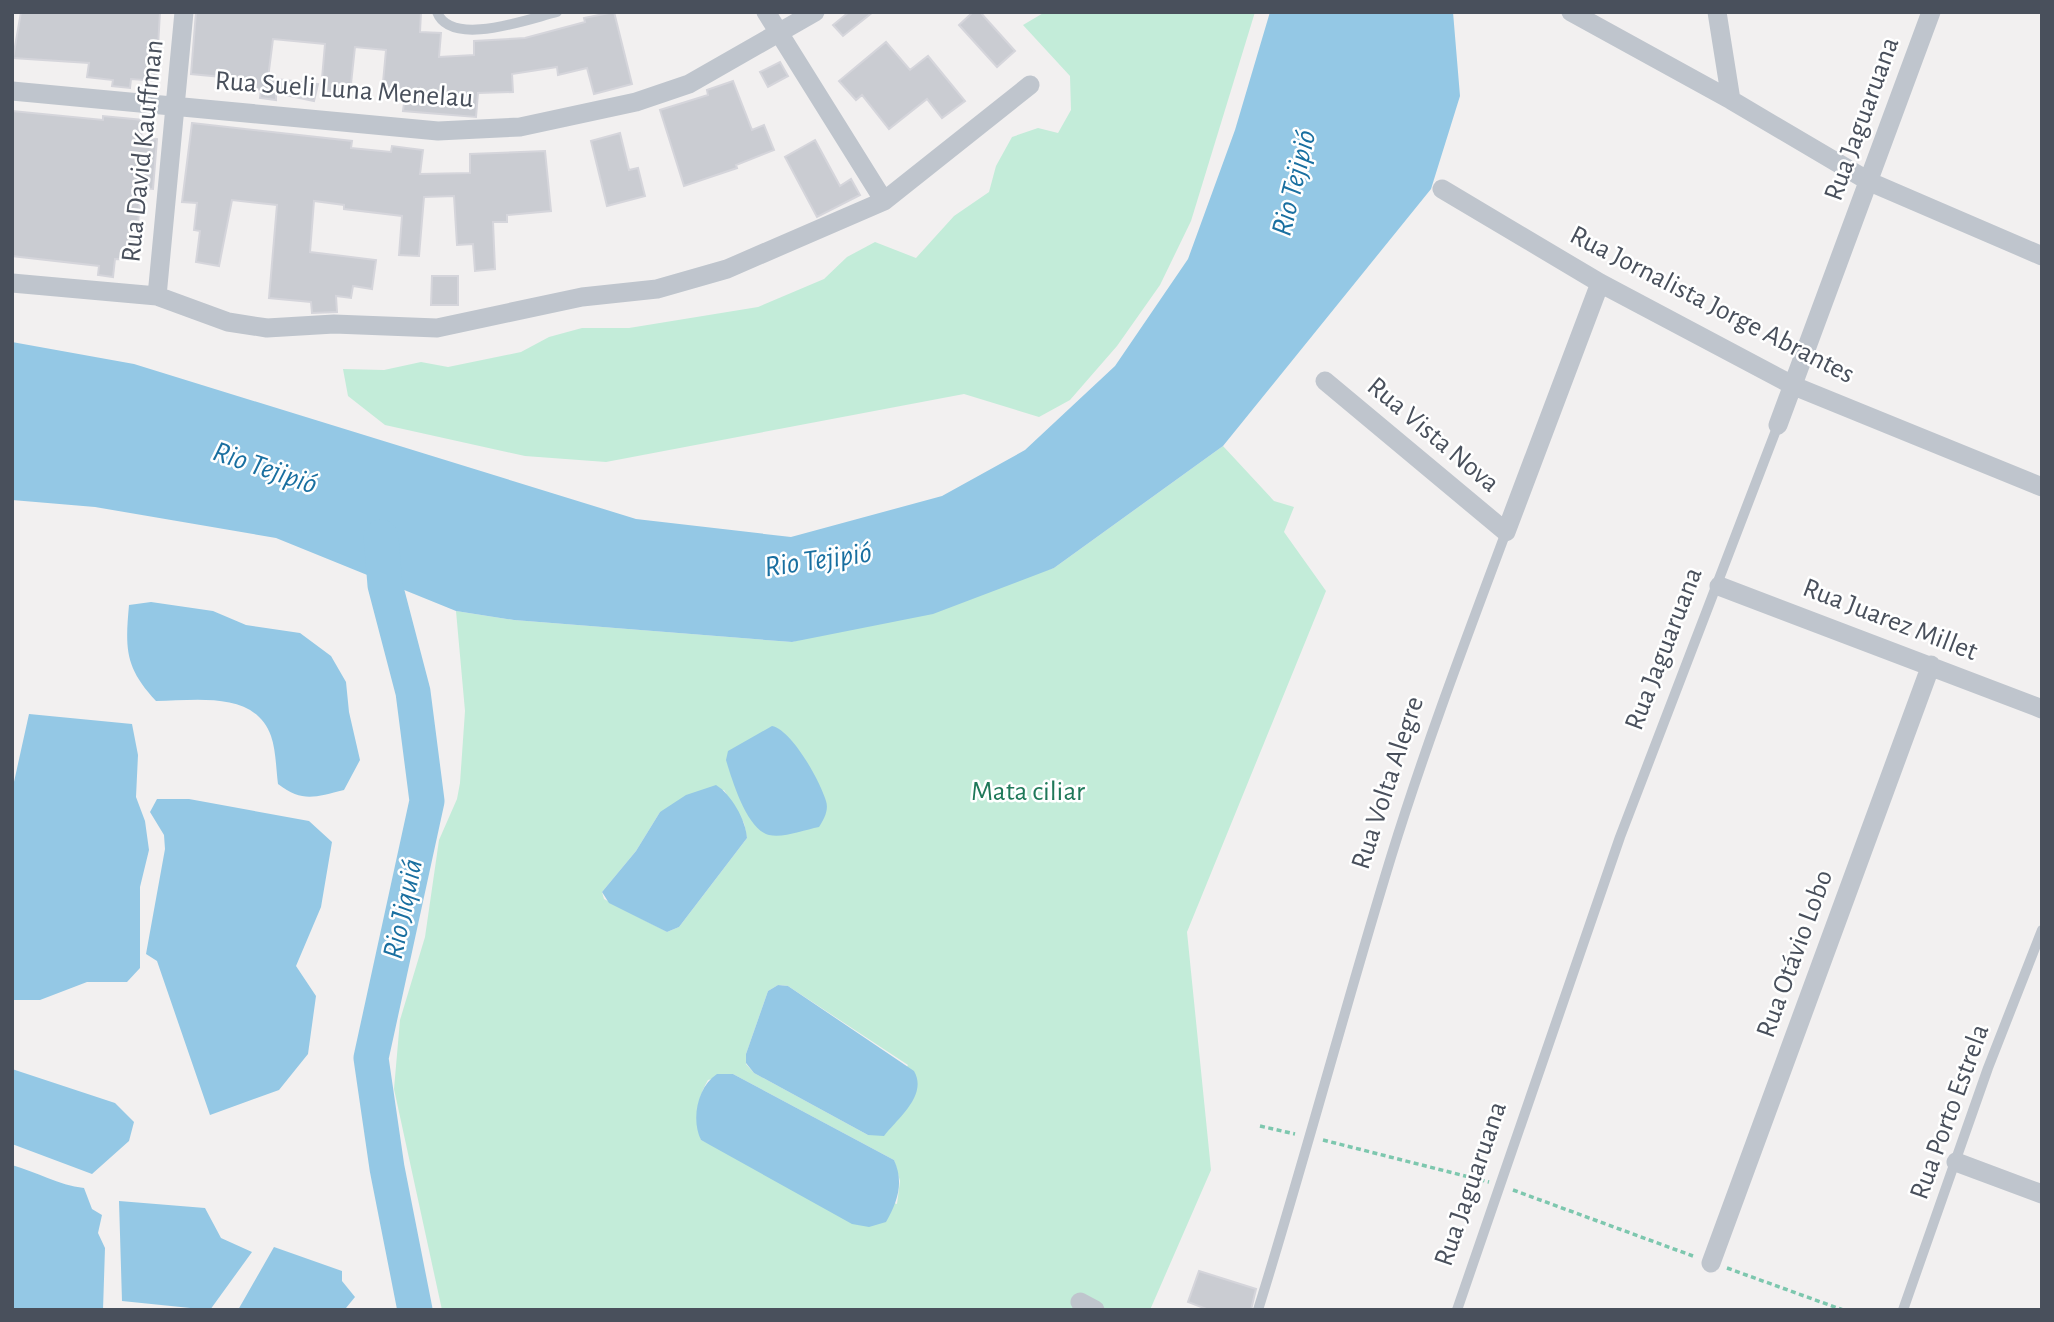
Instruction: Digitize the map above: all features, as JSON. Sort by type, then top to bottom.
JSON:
[{"type":"street","name":"Rua David Kauffman","points":[[157,296],[184,12]]},
{"type":"street","points":[[766,12],[884,201]]},
{"type":"street","name":"Rua Sueli Luna Menelau","points":[[12,91],[176,104],[438,131],[520,127],[636,102],[690,84],[815,12]]},
{"type":"street","points":[[1572,12],[1731,100],[1870,182],[2042,257]]},
{"type":"street","points":[[1717,12],[1731,100]]},
{"type":"street","name":"Rua Jaguaruana","points":[[1778,425],[1931,12]]},
{"type":"street","points":[[12,283],[157,296],[228,322],[268,328],[334,324],[437,328],[582,297],[657,289],[727,269],[884,201],[1030,85]]},
{"type":"street","name":"Rua Jornalista Jorge Abrantes","points":[[1442,189],[1600,283],[1794,386],[2042,487]]},
{"type":"street","name":"Rua Volta Alegre","points":[[1506,532],[1600,283]]},
{"type":"street","name":"Rua Vista Nova","points":[[1325,381],[1506,532]]},
{"type":"street","name":"Rua Juarez Millet","points":[[1719,586],[2042,709]]},
{"type":"street","name":"Rua Otávio Lobo","points":[[1712,1263],[1931,665]]},
{"type":"street","points":[[1956,1162],[2042,1194]]},
{"type":"lane","points":[[437,12],[441,22],[449,28],[474,30],[557,12]]},
{"type":"lane","name":"Rua Jaguaruana","points":[[1457,1310],[1620,838],[1719,586],[1778,425]]},
{"type":"lane","name":"Rua Volta Alegre","points":[[1258,1310],[1311,1137],[1391,857],[1435,726],[1506,532]]},
{"type":"lane","name":"Rua Porto Estrela","points":[[1903,1310],[1988,1068],[2042,930]]},
{"type":"path","points":[[1260,1126],[1500,1185],[1843,1310]]},
{"type":"green space","points":[[1045,12],[1255,12],[1191,221],[1160,285],[1117,346],[1070,400],[1039,417],[964,394],[606,462],[525,456],[385,425],[348,396],[343,369],[384,370],[421,362],[448,367],[521,352],[549,337],[582,328],[629,328],[758,307],[824,279],[847,257],[875,242],[916,258],[954,216],[989,192],[996,166],[1012,137],[1038,128],[1058,133],[1071,110],[1070,76],[1023,25]]},
{"type":"green space","name":"Mata ciliar","points":[[1223,446],[1274,501],[1294,507],[1284,532],[1326,591],[1187,932],[1211,1170],[1150,1310],[442,1310],[394,1089],[400,1020],[425,937],[439,840],[457,799],[460,783],[465,711],[456,611],[514,620],[792,642],[1054,568]],"holes":[[[724,790],[744,823],[747,838],[679,927],[667,932],[604,899],[602,892],[636,851],[660,812]],[[778,985],[788,986],[908,1065],[868,1135],[754,1073],[746,1064],[746,1054],[768,991]],[[733,1074],[894,1160],[900,1181],[897,1204],[701,1140],[698,1109],[708,1080]]]},
{"type":"water","name":"Rio Tejipió","points":[[1270,12],[1453,12],[1460,96],[1431,189],[1223,446],[1054,568],[933,614],[792,642],[514,620],[456,611],[276,538],[95,507],[12,500],[12,342],[134,364],[636,519],[791,537],[942,496],[1025,450],[1115,366],[1188,259],[1235,130]]},
{"type":"water","points":[[151,602],[213,611],[246,625],[300,633],[331,656],[346,682],[349,712],[360,760],[344,790],[310,797],[295,794],[278,784],[271,736],[263,721],[252,711],[222,701],[156,701],[133,668],[127,634],[129,605]]},
{"type":"water","points":[[29,714],[132,724],[138,755],[136,797],[145,821],[149,850],[140,887],[140,968],[127,982],[87,982],[40,1000],[12,1000],[12,791]]},
{"type":"water","points":[[772,726],[796,746],[818,781],[827,808],[819,827],[787,835],[769,835],[761,831],[747,814],[726,760],[728,751]]},
{"type":"water","points":[[716,785],[737,808],[747,838],[679,927],[667,932],[609,903],[602,892],[636,851],[660,812],[686,795]]},
{"type":"water","points":[[157,799],[189,799],[309,821],[332,842],[321,907],[296,966],[316,996],[308,1054],[279,1090],[210,1115],[157,961],[146,954],[165,849],[164,835],[150,812]]},
{"type":"water","points":[[778,985],[788,986],[914,1071],[917,1089],[914,1097],[884,1136],[868,1135],[754,1073],[746,1063],[746,1054],[768,991]]},
{"type":"water","points":[[12,1069],[115,1103],[134,1122],[129,1141],[92,1174],[12,1144]]},
{"type":"water","points":[[717,1074],[733,1074],[894,1160],[899,1184],[894,1207],[886,1222],[869,1227],[852,1224],[701,1140],[696,1123],[698,1104],[705,1087]]},
{"type":"water","points":[[12,1165],[84,1188],[92,1209],[102,1215],[98,1233],[105,1248],[103,1310],[12,1310]]},
{"type":"water","points":[[119,1201],[205,1208],[221,1238],[252,1252],[210,1310],[122,1301]]},
{"type":"water","points":[[274,1247],[342,1271],[342,1281],[355,1297],[346,1308],[339,1310],[238,1310]]},
{"type":"building","points":[[21,12],[160,12],[156,81],[131,79],[130,88],[112,86],[113,80],[87,77],[89,63],[13,58]]},
{"type":"building","points":[[196,12],[421,12],[420,32],[441,33],[439,57],[474,55],[474,41],[525,38],[585,22],[584,18],[614,12],[632,84],[594,94],[587,68],[558,75],[557,67],[512,74],[513,92],[478,93],[476,117],[403,111],[405,95],[382,93],[386,50],[355,47],[350,93],[321,90],[325,44],[273,39],[268,78],[318,84],[314,101],[276,93],[276,100],[260,98],[261,90],[242,86],[243,79],[191,74]]},
{"type":"building","points":[[849,12],[873,12],[843,36],[833,25]]},
{"type":"building","points":[[973,12],[980,12],[1015,51],[997,67],[959,25]]},
{"type":"building","points":[[886,42],[910,70],[928,56],[965,101],[942,118],[927,99],[889,129],[862,95],[856,100],[839,81]]},
{"type":"building","points":[[780,62],[788,76],[768,87],[760,72]]},
{"type":"building","points":[[733,81],[752,130],[764,125],[774,150],[736,165],[737,168],[684,186],[660,110],[708,95],[707,90]]},
{"type":"building","points":[[12,111],[103,120],[103,116],[143,120],[141,137],[157,139],[153,189],[141,188],[135,260],[115,259],[113,277],[98,275],[99,266],[12,256]]},
{"type":"building","points":[[192,123],[352,141],[351,148],[391,152],[392,146],[423,150],[420,174],[470,173],[470,154],[545,151],[551,211],[507,215],[507,222],[493,222],[495,269],[475,271],[473,244],[457,245],[454,196],[424,197],[419,256],[399,255],[402,216],[344,209],[344,205],[314,201],[310,252],[376,260],[372,289],[353,286],[351,298],[336,296],[337,312],[312,313],[311,302],[269,298],[277,205],[232,200],[219,266],[196,262],[200,231],[194,230],[197,203],[182,202]]},
{"type":"building","points":[[620,133],[629,170],[638,168],[645,196],[607,206],[591,141]]},
{"type":"building","points":[[815,140],[840,186],[851,179],[860,195],[817,217],[785,157]]},
{"type":"building","points":[[432,276],[458,276],[458,305],[431,305]]},
{"type":"building","points":[[1199,1271],[1256,1289],[1251,1310],[1209,1310],[1188,1302]]},
{"type":"waterway","name":"Rio Jiquiá","points":[[381,537],[385,585],[413,692],[427,801],[371,1058],[387,1168],[415,1310]]}]
